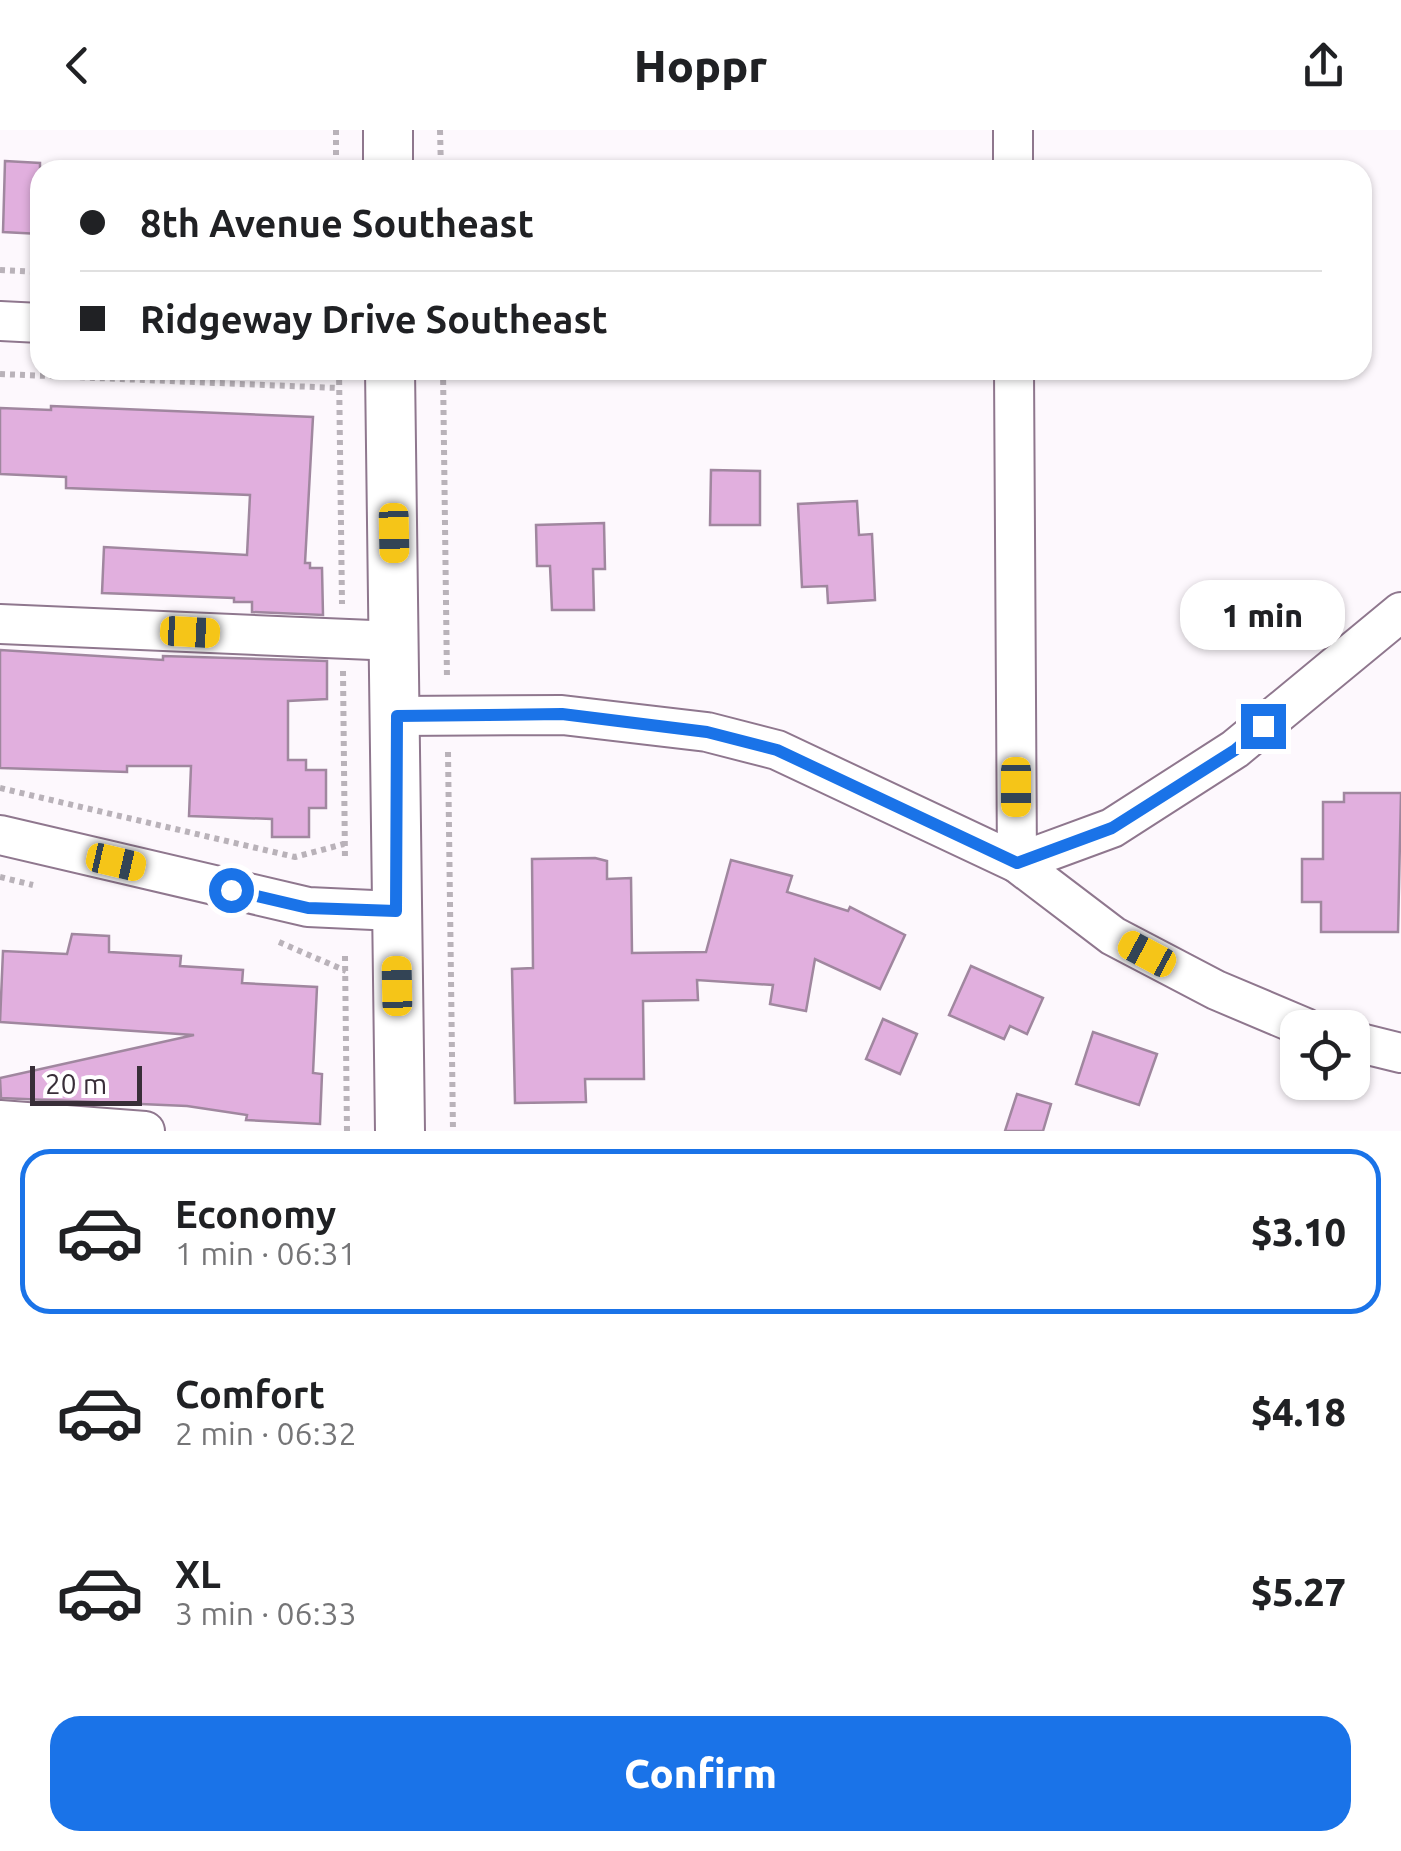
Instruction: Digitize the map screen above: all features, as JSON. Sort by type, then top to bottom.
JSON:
[{"type":"main road","points":[[388,130],[388,160]]},
{"type":"main road","points":[[390,380],[400,1131]]},
{"type":"street","points":[[1013,130],[1014,160]]},
{"type":"street","points":[[0,321],[30,322]]},
{"type":"street","points":[[1014,380],[1017,863]]},
{"type":"street","points":[[1017,863],[1112,828],[1235,750],[1401,612]]},
{"type":"street","points":[[0,624],[396,641]]},
{"type":"street","points":[[397,716],[562,714],[707,732],[777,750],[1017,863],[1113,936],[1216,990],[1280,1017]]},
{"type":"street","points":[[0,835],[308,908],[396,911]]},
{"type":"street","points":[[1370,1045],[1401,1053]]},
{"type":"street","points":[[0,1120],[49,1127],[145,1131]]},
{"type":"path","points":[[336,130],[336,160]]},
{"type":"path","points":[[440,130],[440,160]]},
{"type":"path","points":[[0,270],[30,272]]},
{"type":"path","points":[[0,374],[30,375]]},
{"type":"path","points":[[145,380],[339,388]]},
{"type":"path","points":[[443,380],[447,692]]},
{"type":"path","points":[[448,741],[453,1131]]},
{"type":"path","points":[[0,788],[295,857],[345,844]]},
{"type":"path","points":[[0,878],[37,886]]},
{"type":"path","points":[[275,941],[346,970]]},
{"type":"path","points":[[345,956],[347,1131]]},
{"type":"building","points":[[5,161],[30,162],[30,233],[3,232]]},
{"type":"building","points":[[51,406],[313,417],[305,563],[310,563],[310,568],[322,568],[323,615],[252,612],[252,602],[234,602],[234,598],[102,593],[104,547],[247,555],[250,495],[66,488],[66,477],[0,474],[0,408],[51,410]]},
{"type":"building","points":[[711,470],[760,471],[760,525],[710,525]]},
{"type":"building","points":[[857,501],[859,535],[872,534],[875,600],[828,603],[827,586],[802,587],[798,504]]},
{"type":"building","points":[[604,523],[605,569],[593,569],[594,610],[552,610],[550,566],[537,566],[536,525]]},
{"type":"building","points":[[0,650],[163,660],[163,656],[327,661],[327,699],[288,701],[288,760],[306,760],[306,770],[326,770],[326,808],[309,808],[309,837],[272,837],[272,819],[189,816],[191,766],[127,766],[127,772],[0,768]]},
{"type":"building","points":[[1344,793],[1401,793],[1398,932],[1321,932],[1321,902],[1302,902],[1302,859],[1323,859],[1323,802],[1344,802]]},
{"type":"building","points":[[532,859],[607,861],[607,879],[631,878],[632,953],[706,952],[731,860],[792,876],[787,892],[848,911],[850,907],[905,935],[880,989],[815,959],[806,1011],[770,1004],[773,985],[697,980],[698,1000],[643,1001],[644,1079],[585,1079],[586,1102],[515,1103],[512,969],[533,968]]},
{"type":"building","points":[[72,934],[109,936],[109,952],[181,956],[180,966],[243,970],[242,983],[317,987],[313,1073],[322,1074],[320,1124],[246,1120],[247,1115],[187,1106],[1,1098],[0,1078],[194,1035],[0,1022],[3,951],[67,954]]},
{"type":"building","points":[[971,966],[1043,998],[1027,1034],[1010,1026],[1004,1039],[949,1015]]},
{"type":"building","points":[[883,1019],[917,1034],[900,1074],[866,1059]]},
{"type":"building","points":[[1093,1032],[1157,1054],[1139,1105],[1076,1084]]},
{"type":"building","points":[[1017,1094],[1051,1104],[1043,1131],[1005,1131]]},
{"type":"route","points":[[231,890],[308,908],[396,911],[397,716],[562,714],[707,732],[777,750],[1017,863],[1112,828],[1235,750],[1263,726]]}]
